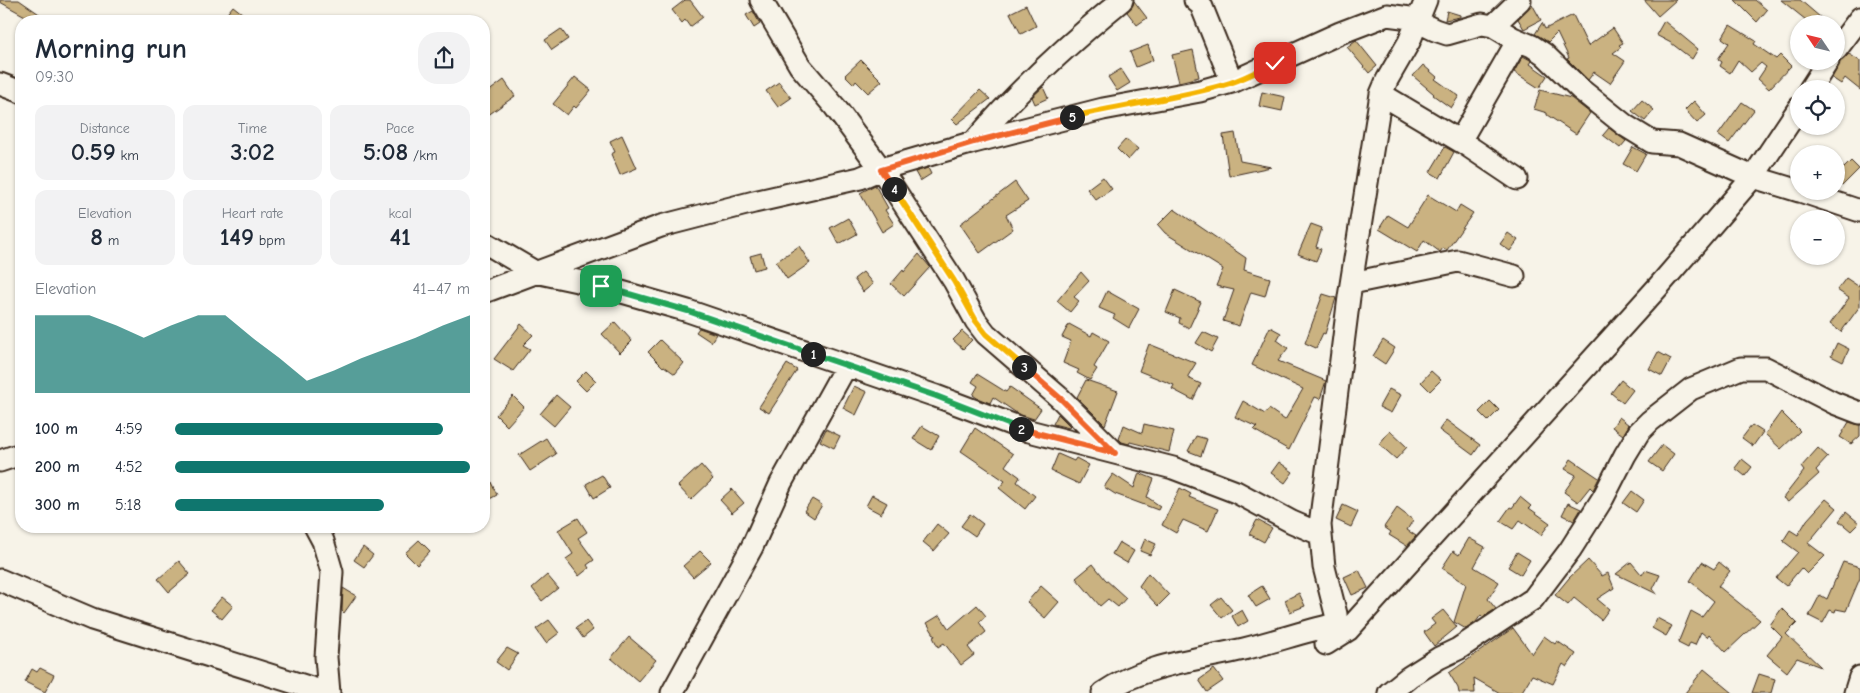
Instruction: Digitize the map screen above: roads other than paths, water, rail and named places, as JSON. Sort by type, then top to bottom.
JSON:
[{"type":"street","points":[[761,0],[800,66],[835,107],[881,170],[954,281],[976,321],[986,334],[1061,399],[1115,453]]},
{"type":"street","points":[[974,142],[1000,111],[1040,72],[1122,0]]},
{"type":"street","points":[[1194,0],[1200,5],[1232,82]]},
{"type":"street","points":[[1103,693],[1135,675],[1160,667],[1244,649],[1332,625],[1336,622],[1336,614],[1324,567],[1320,525],[1352,283],[1380,94],[1409,42],[1426,0]]},
{"type":"street","points":[[1493,26],[1520,0]]},
{"type":"street","points":[[490,290],[662,226],[754,202],[860,178],[974,142],[1103,109],[1200,91],[1232,82],[1340,33],[1387,15],[1417,20],[1434,30],[1447,34],[1482,24],[1493,26],[1544,54],[1580,89],[1626,126],[1652,142],[1679,144],[1752,177],[1790,188]]},
{"type":"street","points":[[1845,38],[1860,18]]},
{"type":"street","points":[[1460,141],[1518,40]]},
{"type":"street","points":[[0,84],[15,90]]},
{"type":"street","points":[[1380,94],[1460,141],[1517,179]]},
{"type":"street","points":[[1326,644],[1348,630],[1658,287],[1752,177],[1790,121]]},
{"type":"street","points":[[1826,200],[1860,211]]},
{"type":"street","points":[[490,246],[535,272],[601,286],[688,311],[1029,431],[1173,468],[1236,492],[1292,522],[1320,534]]},
{"type":"street","points":[[1352,283],[1458,261],[1514,276]]},
{"type":"street","points":[[672,693],[752,547],[781,483],[846,366]]},
{"type":"street","points":[[1389,693],[1409,677],[1439,658],[1458,649],[1533,599],[1570,550],[1603,498],[1639,432],[1691,389],[1741,368],[1766,368],[1834,404],[1860,413]]},
{"type":"street","points":[[0,461],[15,456]]},
{"type":"street","points":[[0,580],[92,619],[328,693],[326,656],[332,572],[319,533]]}]
